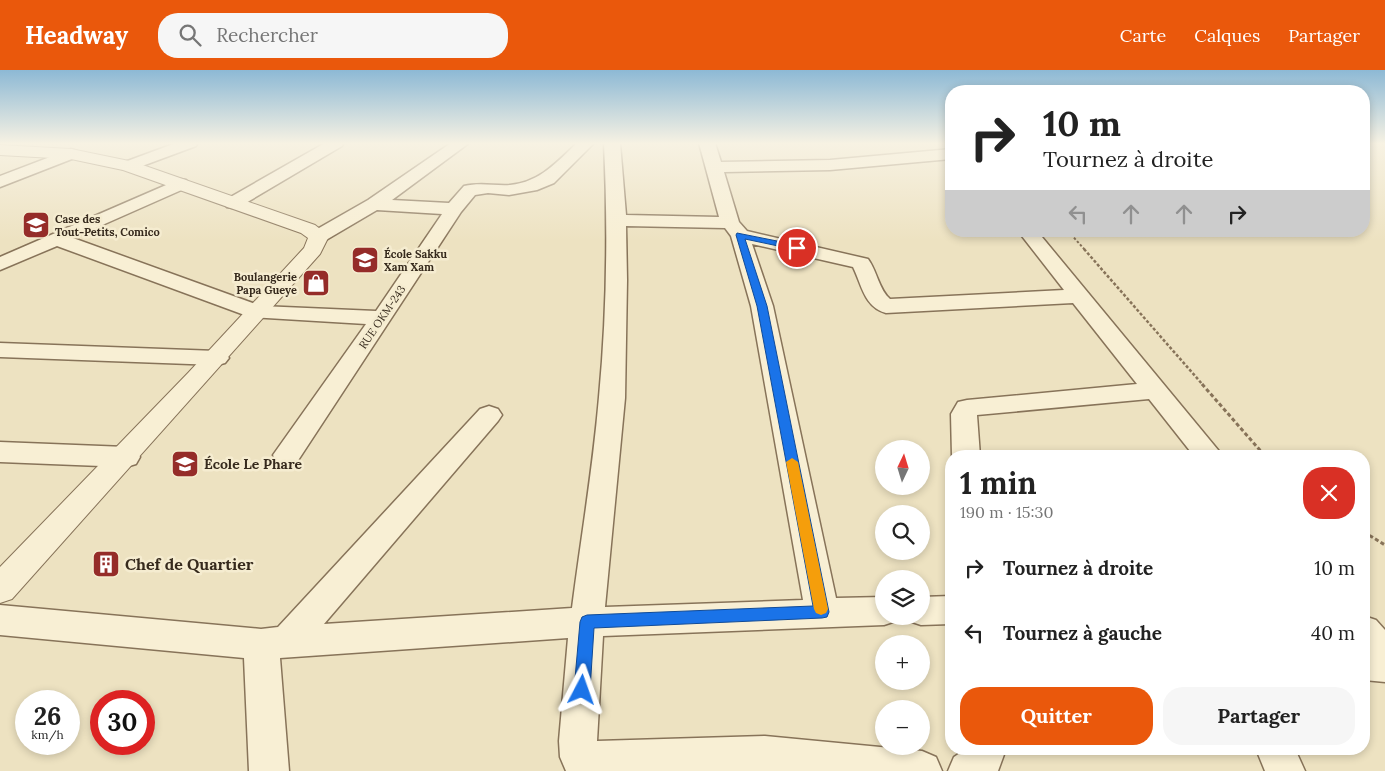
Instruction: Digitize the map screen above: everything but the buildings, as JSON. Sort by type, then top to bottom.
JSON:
[{"type":"street","points":[[0,182],[16,176]]},
{"type":"street","points":[[156,176],[308,229],[319,236]]},
{"type":"street","points":[[233,203],[280,176]]},
{"type":"street","points":[[0,589],[217,358],[313,250],[319,236],[374,204],[414,176]]},
{"type":"street","name":"RUE OKM-243","points":[[287,455],[382,318],[454,209],[470,190],[531,186],[551,176]]},
{"type":"street","points":[[614,176],[617,220],[617,280],[612,398],[587,622],[578,741],[580,757],[593,761],[765,756],[922,771]]},
{"type":"street","points":[[717,176],[762,306],[822,612]]},
{"type":"street","points":[[0,264],[180,184]]},
{"type":"street","points":[[374,204],[454,209]]},
{"type":"street","points":[[617,220],[735,229],[861,263],[875,297],[880,304],[886,306],[1078,296]]},
{"type":"street","points":[[1032,237],[1203,450]]},
{"type":"street","points":[[57,239],[258,312],[382,318]]},
{"type":"street","points":[[0,350],[217,358]]},
{"type":"street","points":[[966,450],[964,414],[968,408],[1155,390]]},
{"type":"street","points":[[264,769],[274,643],[489,415]]},
{"type":"street","points":[[0,452],[126,457]]},
{"type":"street","points":[[930,611],[945,610]]},
{"type":"street","points":[[0,620],[274,643],[587,622],[875,611]]},
{"type":"street","points":[[1370,638],[1385,654]]},
{"type":"street","points":[[1370,665],[1385,666]]},
{"type":"street","points":[[968,771],[978,765],[986,755]]},
{"type":"street","points":[[1278,755],[1285,771]]},
{"type":"path","points":[[1073,237],[1260,450]]},
{"type":"path","points":[[1370,536],[1385,545]]},
{"type":"slow traffic","points":[[792,462],[821,609]]},
{"type":"place","name":"Case des Tout-Petits, Comico","points":[[36,225]]},
{"type":"place","name":"École Sakku Xam Xam","points":[[365,260]]},
{"type":"place","name":"Boulangerie Papa Gueye","points":[[316,283]]},
{"type":"place","name":"École Le Phare","points":[[185,464]]},
{"type":"place","name":"Chef de Quartier","points":[[106,564]]},
{"type":"route","points":[[582,690],[587,622],[822,612],[762,306],[740,235],[797,248]]}]
